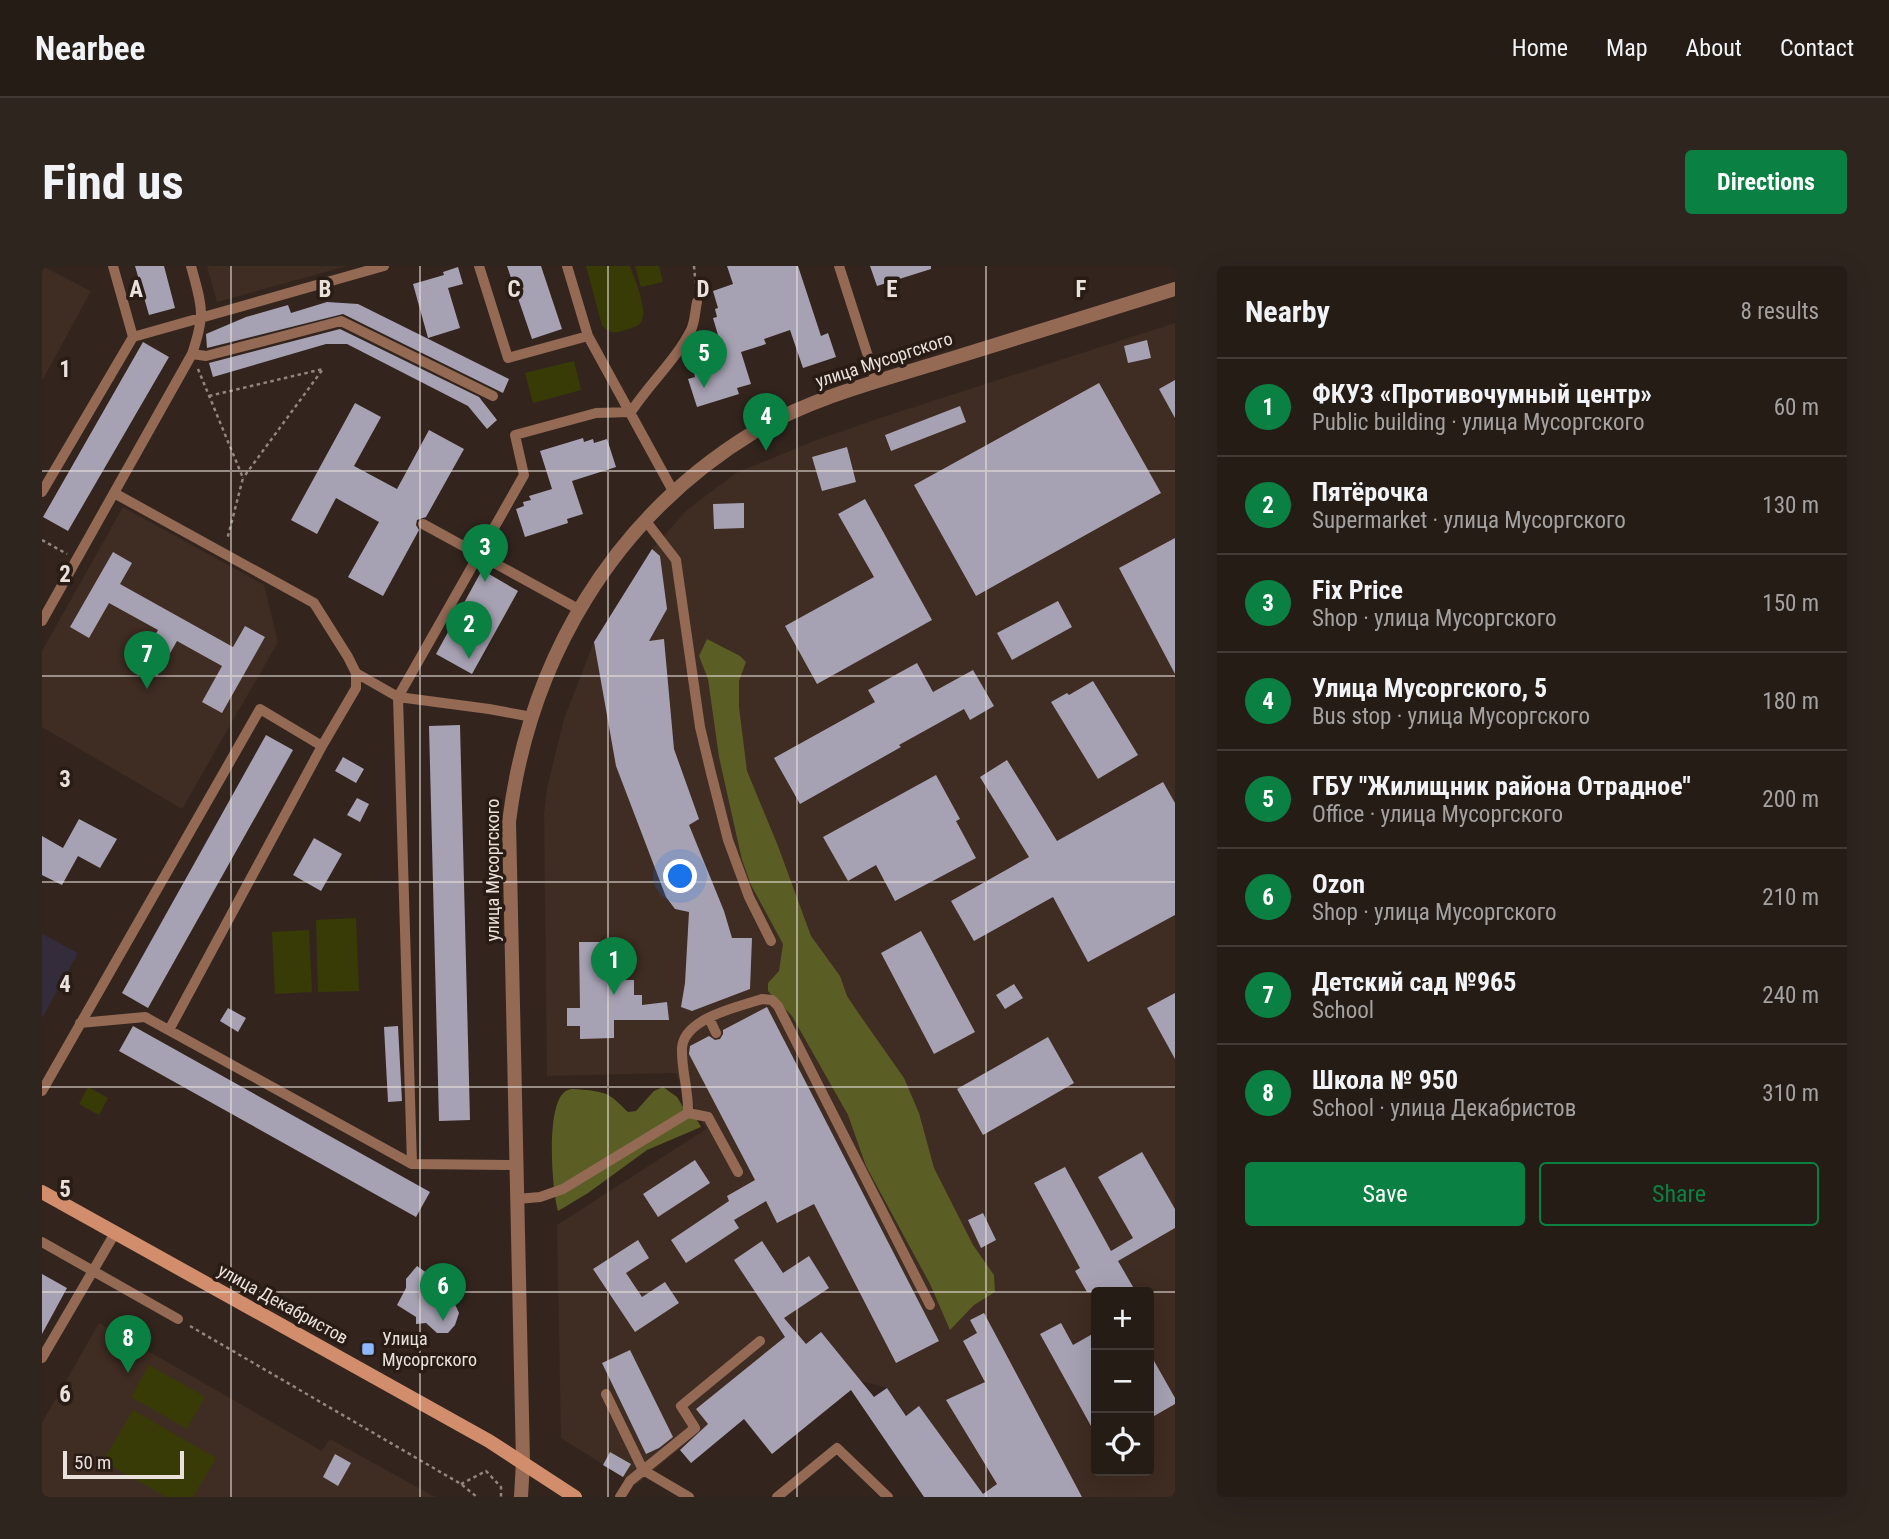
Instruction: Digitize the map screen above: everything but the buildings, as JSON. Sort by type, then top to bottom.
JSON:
[{"type":"main road","name":"улица Декабристов","points":[[42,1192],[370,1374],[523,1462],[575,1497]]},
{"type":"street","name":"улица Мусоргского","points":[[521,1497],[523,1462],[509,822],[514,783],[532,717],[543,681],[564,636],[629,538],[645,520],[700,468],[755,431],[800,409],[876,382],[1175,289]]},
{"type":"lane","points":[[113,266],[133,337]]},
{"type":"lane","points":[[42,621],[192,354],[201,325],[202,308],[191,266]]},
{"type":"lane","points":[[42,492],[133,337],[384,266]]},
{"type":"lane","points":[[480,266],[508,358],[588,336]]},
{"type":"lane","points":[[567,266],[588,336],[673,491]]},
{"type":"lane","points":[[839,266],[876,382]]},
{"type":"lane","points":[[631,412],[692,328],[697,302]]},
{"type":"lane","points":[[192,354],[206,356],[341,321],[493,396]]},
{"type":"lane","points":[[412,1164],[398,697],[524,475],[514,435],[596,413],[631,412]]},
{"type":"lane","points":[[114,493],[314,603],[356,673],[356,688],[169,1030]]},
{"type":"lane","points":[[645,520],[676,560],[700,727],[711,773],[728,839],[749,897],[771,941]]},
{"type":"lane","points":[[423,524],[580,610]]},
{"type":"lane","points":[[356,673],[398,697],[532,717]]},
{"type":"lane","points":[[42,1091],[260,709],[322,746]]},
{"type":"lane","points":[[688,1114],[689,1101],[682,1046],[689,1030],[700,1021],[762,999],[772,1000],[778,1006],[930,1305]]},
{"type":"lane","points":[[80,1023],[145,1017],[412,1164],[517,1166]]},
{"type":"lane","points":[[709,1018],[716,1033]]},
{"type":"lane","points":[[517,1199],[540,1197],[563,1189],[688,1114],[708,1117],[738,1172]]},
{"type":"lane","points":[[42,1358],[115,1233]]},
{"type":"lane","points":[[42,1242],[178,1319]]},
{"type":"lane","points":[[620,1497],[630,1481],[695,1427],[681,1406],[760,1341]]},
{"type":"lane","points":[[606,1394],[643,1470],[689,1497]]},
{"type":"lane","points":[[778,1497],[837,1448],[888,1497]]},
{"type":"path","points":[[694,266],[697,302]]},
{"type":"path","points":[[192,354],[243,478]]},
{"type":"path","points":[[209,396],[323,369],[243,478],[223,554]]},
{"type":"path","points":[[42,540],[77,559]]},
{"type":"path","points":[[178,1319],[460,1484],[477,1497]]},
{"type":"path","points":[[460,1484],[486,1471],[500,1487],[501,1497]]},
{"type":"shaded area","points":[[42,266],[91,291],[42,381]]},
{"type":"shaded area","points":[[207,266],[347,266],[217,302]]},
{"type":"shaded area","points":[[586,266],[630,266],[643,306],[642,320],[638,325],[616,332],[609,331],[602,325]]},
{"type":"shaded area","points":[[635,266],[659,266],[663,282],[641,287]]},
{"type":"shaded area","points":[[1175,323],[1175,1497],[966,1497],[887,1388],[861,1381],[821,1332],[636,1485],[561,1438],[557,1225],[706,1129],[675,1073],[547,1076],[544,815],[547,788],[564,719],[594,642],[652,549],[688,509],[736,473],[814,441]]},
{"type":"shaded area","points":[[574,361],[581,390],[533,403],[525,373]]},
{"type":"shaded area","points":[[123,507],[264,585],[278,642],[182,809],[42,727],[42,651]]},
{"type":"shaded area","points":[[356,918],[359,991],[318,992],[316,920]]},
{"type":"shaded area","points":[[309,930],[312,992],[275,994],[272,932]]},
{"type":"shaded area","points":[[42,934],[78,953],[42,1018]]},
{"type":"shaded area","points":[[88,1087],[108,1098],[99,1115],[79,1104]]},
{"type":"shaded area","points":[[99,1323],[322,1451],[330,1439],[435,1497],[42,1497],[42,1423]]},
{"type":"shaded area","points":[[149,1365],[205,1397],[187,1429],[131,1397]]},
{"type":"shaded area","points":[[133,1410],[216,1458],[193,1497],[166,1497],[103,1461]]},
{"type":"green space","points":[[707,639],[740,656],[746,662],[739,681],[739,707],[747,771],[811,936],[840,976],[847,996],[904,1078],[919,1113],[934,1168],[973,1245],[994,1275],[995,1292],[974,1305],[950,1330],[930,1284],[866,1166],[848,1115],[792,1016],[768,991],[768,983],[779,971],[783,944],[751,885],[742,860],[719,757],[708,679],[699,656]]},
{"type":"green space","points":[[663,1087],[677,1097],[686,1112],[697,1120],[701,1127],[647,1150],[588,1193],[558,1211],[552,1148],[555,1112],[559,1099],[571,1089],[601,1092],[610,1096],[628,1112],[636,1111],[654,1091]]},
{"type":"place","name":"ГБУ \"Жилищник района Отрадное\"","points":[[704,388]]},
{"type":"place","name":"Улица Мусоргского, 5","points":[[766,451]]},
{"type":"place","name":"Fix Price","points":[[485,582]]},
{"type":"place","name":"Пятёрочка","points":[[469,659]]},
{"type":"place","name":"Детский сад №965","points":[[147,689]]},
{"type":"place","name":"ФКУЗ «Противочумный центр»","points":[[614,995]]},
{"type":"place","name":"Ozon","points":[[443,1321]]},
{"type":"place","name":"Улица Мусоргского","points":[[368,1349]]},
{"type":"place","name":"Школа № 950","points":[[128,1373]]}]
